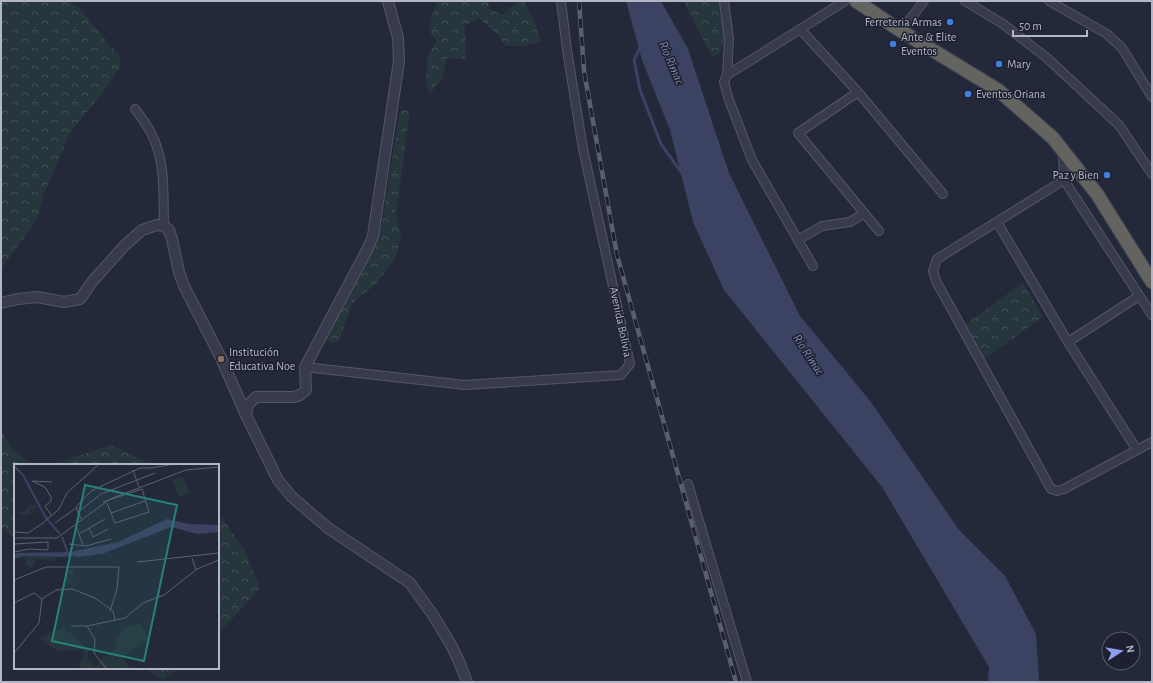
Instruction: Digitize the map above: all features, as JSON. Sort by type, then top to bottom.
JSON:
[{"type":"highway","points":[[856,1],[901,31],[998,90],[1053,138],[1097,194],[1152,282]]},
{"type":"street","points":[[246,415],[248,404],[256,398],[294,397],[306,390],[305,367],[373,236],[399,60],[398,38],[388,1]]},
{"type":"street","name":"Avenida Bolivia","points":[[305,367],[466,385],[621,375],[630,364],[583,149],[567,50],[561,1]]},
{"type":"street","points":[[724,1],[729,39],[727,75],[724,82],[729,100],[752,160],[813,266]]},
{"type":"street","points":[[727,75],[845,1]]},
{"type":"street","points":[[901,31],[924,1]]},
{"type":"street","points":[[965,1],[1003,24],[1047,58],[1119,125],[1152,174]]},
{"type":"street","points":[[1049,1],[1107,34],[1122,48],[1152,98]]},
{"type":"street","points":[[800,29],[858,92],[943,194]]},
{"type":"street","points":[[858,92],[798,133],[879,231]]},
{"type":"street","points":[[135,109],[152,134],[161,157],[164,193],[164,226]]},
{"type":"street","points":[[1063,150],[1064,180],[1152,315]]},
{"type":"street","points":[[1064,180],[937,260],[933,271],[936,281],[1051,489],[1057,491],[1064,489],[1152,442]]},
{"type":"street","points":[[798,240],[822,226],[850,222],[864,213]]},
{"type":"street","points":[[997,222],[1068,342],[1136,450]]},
{"type":"street","points":[[1,303],[37,297],[64,302],[80,299],[92,282],[124,246],[142,230],[157,225],[164,226],[169,230],[179,272],[184,286],[221,358],[246,415],[278,480],[292,497],[328,528],[410,583],[435,618],[451,644],[467,682]]},
{"type":"street","points":[[1068,342],[1139,296]]},
{"type":"street","points":[[688,484],[747,682]]},
{"type":"green space","points":[[1,1],[71,1],[82,11],[119,55],[121,66],[104,91],[70,133],[44,193],[37,220],[1,269]]},
{"type":"green space","points":[[438,1],[489,1],[490,9],[502,15],[517,1],[524,1],[535,23],[541,42],[523,46],[506,46],[497,34],[479,18],[464,26],[466,45],[465,59],[447,58],[442,78],[430,94],[426,83],[428,55],[437,41],[429,31],[432,15]]},
{"type":"green space","points":[[686,1],[719,1],[725,20],[724,40],[720,53],[712,57],[685,4]]},
{"type":"green space","points":[[400,110],[410,111],[396,213],[401,236],[395,259],[376,284],[352,303],[338,343],[322,341],[374,244],[382,223]]},
{"type":"green space","points":[[1023,283],[1043,317],[984,359],[966,324]]},
{"type":"green space","points":[[1,430],[13,450],[32,464],[14,464],[14,537],[1,527]]},
{"type":"green space","points":[[111,445],[150,464],[32,464],[56,463]]},
{"type":"green space","points":[[219,513],[245,551],[260,588],[219,633]]},
{"type":"green space","points":[[146,669],[178,669],[163,680]]},
{"type":"water","name":"Río Rímac","points":[[626,1],[661,1],[688,49],[729,173],[800,316],[871,402],[959,530],[1005,576],[1036,634],[1039,682],[988,682],[989,667],[882,487],[724,290],[693,222],[670,130],[642,60]]},
{"type":"waterway","points":[[640,48],[634,60],[640,90],[661,144],[683,175]]},
{"type":"railway","points":[[579,1],[584,71],[617,255],[736,682]]},
{"type":"place","name":"Ferreteria Armas","points":[[950,22]]},
{"type":"place","name":"Ante & Elite Eventos","points":[[893,44]]},
{"type":"place","name":"Mary","points":[[999,64]]},
{"type":"place","name":"Eventos Oriana","points":[[968,94]]},
{"type":"place","name":"Paz y Bien","points":[[1107,175]]},
{"type":"place","name":"Institución Educativa Noe","points":[[221,359]]}]
